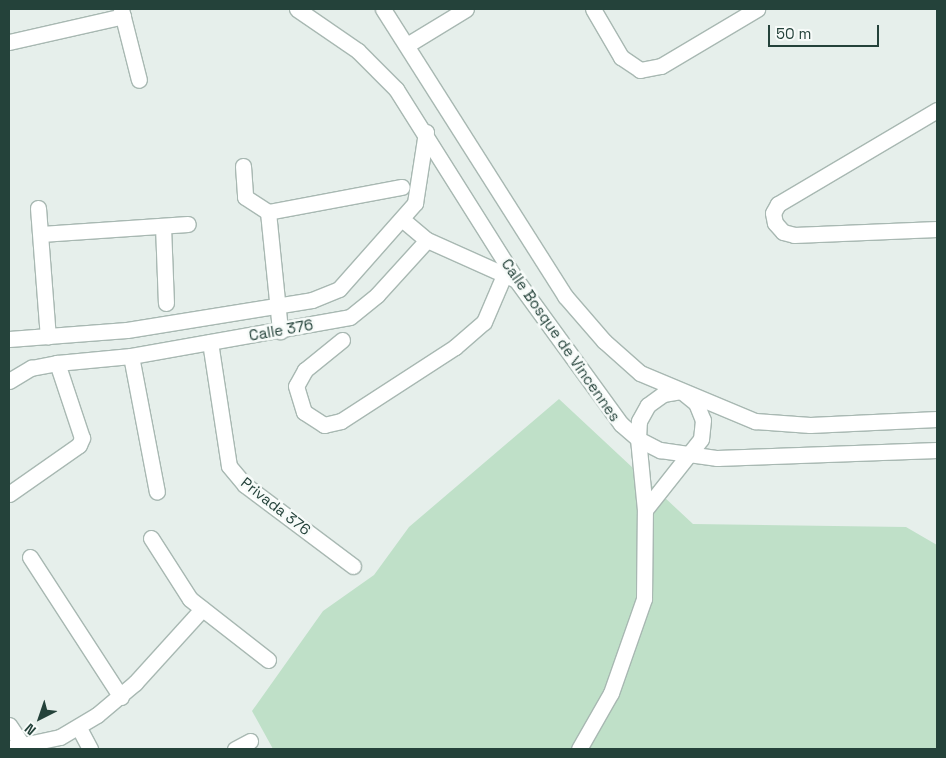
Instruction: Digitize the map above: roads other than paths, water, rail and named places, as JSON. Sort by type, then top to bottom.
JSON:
[{"type":"street","name":"Calle Bosque de Vincennes","points":[[297,9],[358,51],[396,90],[426,132],[511,278],[620,424],[638,439],[660,450],[717,458],[937,450]]},
{"type":"street","name":"Calle Bosque de Vincennes","points":[[383,9],[565,296],[604,341],[640,373],[755,421],[810,425],[937,419]]},
{"type":"street","points":[[407,45],[466,9]]},
{"type":"street","points":[[593,9],[621,57],[640,70],[661,66],[757,9]]},
{"type":"street","points":[[9,42],[122,12],[139,80]]},
{"type":"street","points":[[937,110],[778,204],[773,213],[775,223],[783,232],[794,235],[937,229]]},
{"type":"street","name":"Calle 376","points":[[9,339],[127,330],[278,307],[312,300],[339,289],[403,220],[418,199],[426,132]]},
{"type":"street","points":[[243,166],[245,197],[268,212],[402,187]]},
{"type":"street","points":[[38,208],[48,337]]},
{"type":"street","points":[[268,212],[280,331]]},
{"type":"street","points":[[342,340],[305,370],[296,386],[304,412],[324,425],[341,421],[455,347],[484,322],[511,278],[427,240],[403,220]]},
{"type":"street","points":[[41,234],[188,224]]},
{"type":"street","points":[[163,226],[166,303]]},
{"type":"street","name":"Calle 376","points":[[9,381],[31,368],[57,363],[131,356],[280,331],[350,317],[377,295],[427,240]]},
{"type":"street","name":"Privada 376","points":[[210,342],[229,466],[245,485],[353,566]]},
{"type":"street","points":[[131,356],[157,492]]},
{"type":"street","points":[[9,494],[79,445],[82,438],[57,363]]},
{"type":"street","points":[[579,749],[611,694],[644,600],[645,510],[638,439],[639,421],[648,405],[663,394],[681,391],[696,403],[703,420],[701,439],[645,510]]},
{"type":"street","points":[[151,538],[190,599],[268,660]]},
{"type":"street","points":[[30,558],[121,696]]},
{"type":"street","points":[[9,725],[16,747],[60,737],[79,728],[121,696],[202,610]]},
{"type":"street","points":[[79,728],[90,749]]},
{"type":"street","points":[[235,749],[250,741]]}]
